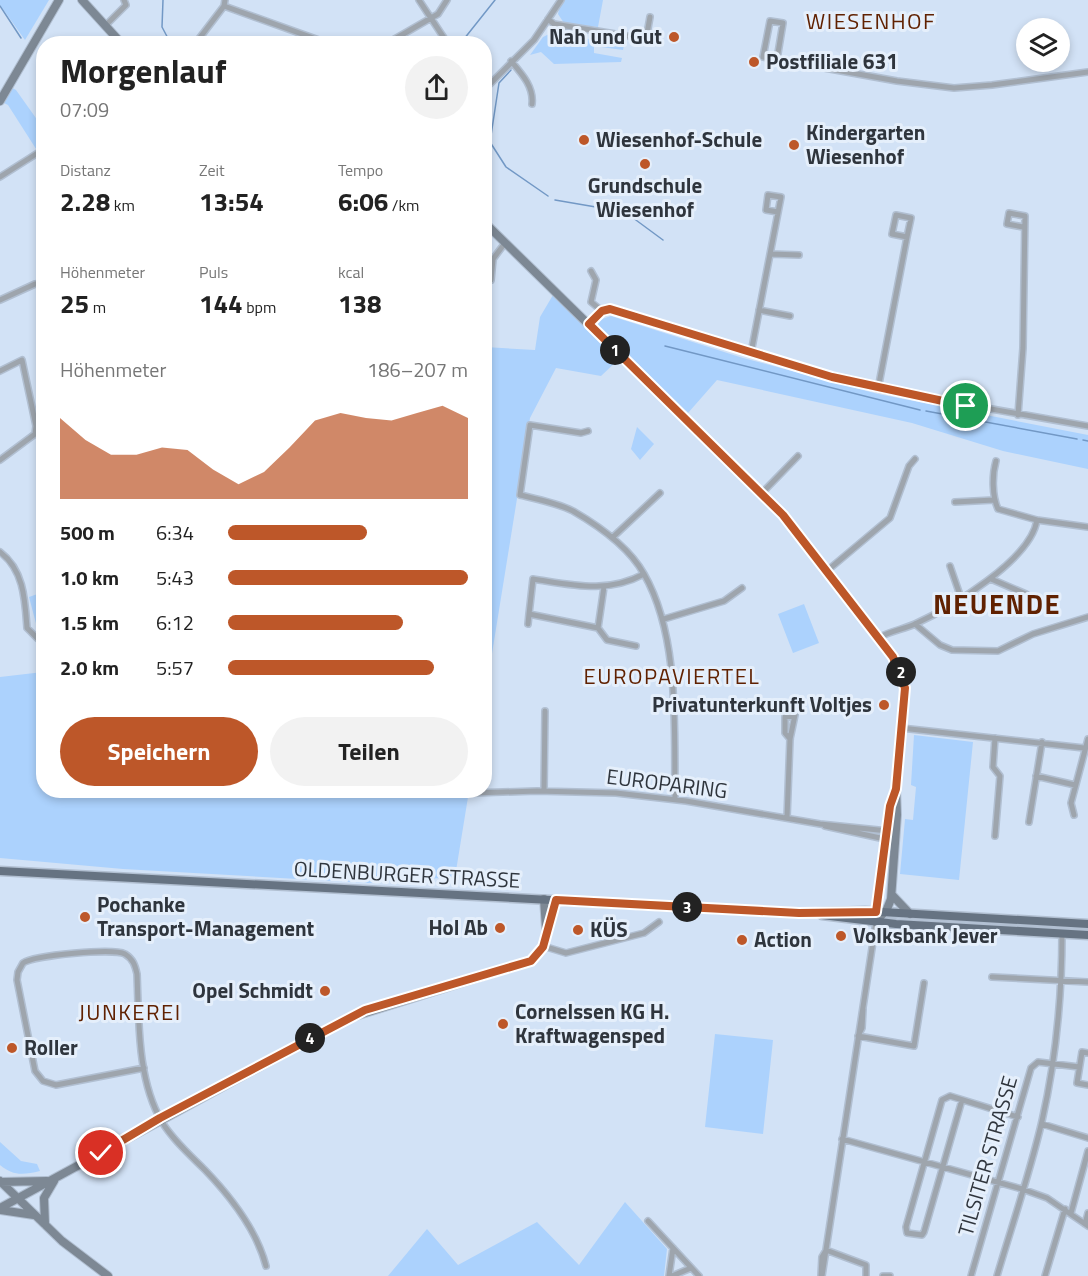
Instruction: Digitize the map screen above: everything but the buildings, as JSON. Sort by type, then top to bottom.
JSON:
[{"type":"main road","points":[[38,36],[59,0]]},
{"type":"main road","points":[[82,0],[114,36]]},
{"type":"main road","points":[[0,101],[36,39]]},
{"type":"main road","points":[[492,230],[786,517],[880,637],[897,665],[905,688],[881,913]]},
{"type":"main road","points":[[876,922],[890,904],[890,836]]},
{"type":"main road","name":"OLDENBURGER STRASSE","points":[[0,871],[812,913],[876,922],[1088,935]]},
{"type":"main road","points":[[891,893],[899,905],[912,915]]},
{"type":"main road","points":[[544,899],[546,931]]},
{"type":"main road","points":[[0,1209],[160,1118],[357,1014],[520,966],[538,955],[543,946],[556,900]]},
{"type":"main road","name":"OLDENBURGER STRASSE","points":[[812,913],[838,910],[1088,924]]},
{"type":"main road","points":[[0,1181],[53,1179]]},
{"type":"main road","points":[[45,1224],[44,1198],[53,1179]]},
{"type":"main road","points":[[0,1181],[83,1258],[108,1276]]},
{"type":"main road","points":[[0,1209],[36,1216]]},
{"type":"street","points":[[105,26],[126,5],[124,0]]},
{"type":"street","points":[[419,0],[443,36]]},
{"type":"street","points":[[399,36],[438,14],[447,0]]},
{"type":"street","points":[[492,81],[534,40],[561,0]]},
{"type":"street","points":[[201,36],[224,3],[309,36]]},
{"type":"street","points":[[548,19],[554,24],[646,39],[650,17]]},
{"type":"street","points":[[777,59],[783,23],[770,21],[763,57],[906,82],[954,88],[1088,72]]},
{"type":"street","points":[[511,61],[523,74],[533,95],[532,104]]},
{"type":"street","points":[[0,177],[36,154]]},
{"type":"street","points":[[751,353],[778,212]]},
{"type":"street","points":[[878,389],[908,237],[911,218],[896,215],[892,234],[908,237]]},
{"type":"street","points":[[1018,415],[1024,327],[1023,227]]},
{"type":"street","points":[[492,266],[493,259],[505,243]]},
{"type":"street","points":[[770,254],[800,255]]},
{"type":"street","points":[[591,272],[596,280],[591,302],[602,311]]},
{"type":"street","points":[[0,300],[36,284]]},
{"type":"street","points":[[589,324],[602,311],[610,309],[751,353],[878,389],[1088,426]]},
{"type":"street","points":[[759,310],[790,316]]},
{"type":"street","points":[[0,371],[22,360],[36,426],[34,434],[0,460]]},
{"type":"street","points":[[588,431],[581,434],[530,425],[520,495],[572,511],[613,537],[644,574],[664,619],[670,668],[675,799]]},
{"type":"street","points":[[762,493],[798,456]]},
{"type":"street","points":[[828,570],[890,518],[909,466],[915,459]]},
{"type":"street","points":[[996,461],[993,470],[994,500],[1002,511],[1037,520],[1088,527]]},
{"type":"street","points":[[613,537],[660,493]]},
{"type":"street","points":[[955,502],[994,500]]},
{"type":"street","points":[[880,637],[915,624],[990,579],[1022,547],[1035,529],[1037,520]]},
{"type":"street","points":[[0,552],[7,557],[24,591],[27,628],[36,637]]},
{"type":"street","points":[[951,566],[961,598]]},
{"type":"street","points":[[528,624],[533,579],[604,587],[625,584],[644,574]]},
{"type":"street","points":[[990,579],[1026,594]]},
{"type":"street","points":[[598,628],[604,587]]},
{"type":"street","points":[[664,619],[724,601],[742,588]]},
{"type":"street","points":[[529,614],[598,628],[607,640],[636,646]]},
{"type":"street","points":[[915,624],[940,645],[952,650],[978,652],[998,651],[1033,634],[1088,617]]},
{"type":"street","points":[[544,791],[545,711]]},
{"type":"street","points":[[901,728],[1084,748]]},
{"type":"street","points":[[995,738],[993,767],[1000,776],[995,836]]},
{"type":"street","points":[[787,818],[790,739]]},
{"type":"street","points":[[1074,814],[1071,803],[1088,739]]},
{"type":"street","points":[[1029,822],[1042,742]]},
{"type":"street","points":[[1036,776],[1075,785]]},
{"type":"street","name":"EUROPARING","points":[[492,792],[616,793],[675,799],[890,836]]},
{"type":"street","points":[[543,946],[566,953],[644,933],[659,922]]},
{"type":"street","points":[[821,1276],[822,1257],[826,1250],[858,1036],[865,1014],[863,1007],[876,922]]},
{"type":"street","name":"TILSITER STRASSE","points":[[997,1276],[1042,1124],[1058,1030],[1062,933]]},
{"type":"street","points":[[144,1068],[56,1085],[43,1081],[36,1071],[17,980],[23,963],[46,957],[111,951],[129,957],[137,974],[144,1068],[160,1118],[179,1143],[224,1191],[261,1247],[266,1266]]},
{"type":"street","points":[[992,977],[1088,982]]},
{"type":"street","points":[[858,1036],[915,1046],[924,983]]},
{"type":"street","points":[[1088,1053],[1082,1052],[1077,1083],[1088,1085]]},
{"type":"street","name":"TILSITER STRASSE","points":[[971,1276],[1031,1068],[1038,1062],[1053,1063]]},
{"type":"street","points":[[1053,1063],[1079,1066]]},
{"type":"street","points":[[962,1100],[924,1232],[922,1235],[908,1233],[906,1227],[942,1100],[950,1096],[1018,1117]]},
{"type":"street","points":[[1042,1124],[1088,1138]]},
{"type":"street","points":[[842,1139],[1022,1189],[1065,1209],[1087,1225]]},
{"type":"street","points":[[1071,1213],[1088,1151]]},
{"type":"street","points":[[1045,1276],[1065,1209]]},
{"type":"street","points":[[1087,1225],[1088,1213]]},
{"type":"street","points":[[648,1221],[699,1276]]},
{"type":"street","points":[[673,1248],[670,1276],[691,1268]]},
{"type":"street","points":[[826,1250],[866,1265],[866,1276]]},
{"type":"street","points":[[883,1276],[890,1276]]},
{"type":"shaded area","points":[[0,0],[49,0],[25,40],[0,5]]},
{"type":"shaded area","points":[[561,0],[603,0],[598,27],[564,23],[558,14]]},
{"type":"shaded area","points":[[557,30],[568,31],[572,36],[624,45],[623,50],[594,46],[594,53],[622,58],[621,62],[554,64],[541,52],[530,55],[543,37]]},
{"type":"shaded area","points":[[9,86],[16,90],[36,118],[36,149],[8,105],[0,101]]},
{"type":"shaded area","points":[[553,295],[618,360],[601,376],[556,368],[530,418],[492,654],[492,347],[535,350],[540,317]]},
{"type":"shaded area","points":[[611,316],[743,358],[878,394],[1088,435],[1088,469],[1003,451],[912,423],[717,380],[688,413],[601,331],[598,324],[602,319]]},
{"type":"shaded area","points":[[637,427],[654,444],[640,460],[631,449]]},
{"type":"shaded area","points":[[36,594],[36,623],[29,597]]},
{"type":"shaded area","points":[[804,604],[819,643],[793,653],[778,614]]},
{"type":"shaded area","points":[[36,673],[36,798],[468,798],[455,877],[368,883],[123,869],[0,858],[0,677]]},
{"type":"shaded area","points":[[914,735],[973,742],[959,880],[900,874],[905,819],[913,820],[916,787],[911,785]]},
{"type":"shaded area","points":[[715,1034],[773,1040],[763,1134],[705,1127]]},
{"type":"shaded area","points":[[0,1142],[21,1161],[37,1164],[40,1171],[18,1174],[5,1169],[0,1165]]},
{"type":"shaded area","points":[[625,1202],[667,1249],[664,1276],[388,1276],[427,1229],[458,1265],[537,1222],[579,1265]]},
{"type":"waterway","points":[[163,0],[162,27],[167,36]]},
{"type":"waterway","points":[[466,36],[495,0]]},
{"type":"waterway","points":[[0,6],[21,38]]},
{"type":"waterway","points":[[492,129],[499,83],[511,70]]},
{"type":"waterway","points":[[492,145],[506,167],[548,196]]},
{"type":"waterway","points":[[555,200],[625,212],[663,240]]},
{"type":"waterway","points":[[665,346],[920,410]]},
{"type":"waterway","points":[[926,411],[1077,439]]},
{"type":"waterway","points":[[1083,440],[1088,441]]},
{"type":"place","name":"Nah und Gut","points":[[674,37]]},
{"type":"place","name":"Postfiliale 631","points":[[754,62]]},
{"type":"place","name":"Wiesenhof-Schule","points":[[584,140]]},
{"type":"place","name":"Kindergarten Wiesenhof","points":[[794,145]]},
{"type":"place","name":"Grundschule Wiesenhof","points":[[645,164]]},
{"type":"place","name":"Privatunterkunft Voltjes","points":[[884,705]]},
{"type":"place","name":"Pochanke Transport-Management","points":[[85,917]]},
{"type":"place","name":"Hol Ab","points":[[500,928]]},
{"type":"place","name":"KÜS","points":[[578,930]]},
{"type":"place","name":"Volksbank Jever","points":[[841,936]]},
{"type":"place","name":"Action","points":[[742,940]]},
{"type":"place","name":"Opel Schmidt","points":[[325,991]]},
{"type":"place","name":"Cornelssen KG H. Kraftwagensped","points":[[503,1024]]},
{"type":"place","name":"Roller","points":[[12,1048]]},
{"type":"district","name":"WIESENHOF","points":[[871,21]]},
{"type":"district","name":"NEUENDE","points":[[997,605]]},
{"type":"district","name":"EUROPAVIERTEL","points":[[672,676]]},
{"type":"district","name":"JUNKEREI","points":[[130,1012]]},
{"type":"route","points":[[101,1153],[160,1118],[365,1010],[531,961],[543,947],[556,900],[799,913],[838,910],[876,912],[890,806],[896,789],[905,688],[893,657],[880,637],[783,515],[589,324],[598,313],[610,309],[832,377],[878,389],[966,406]]}]
